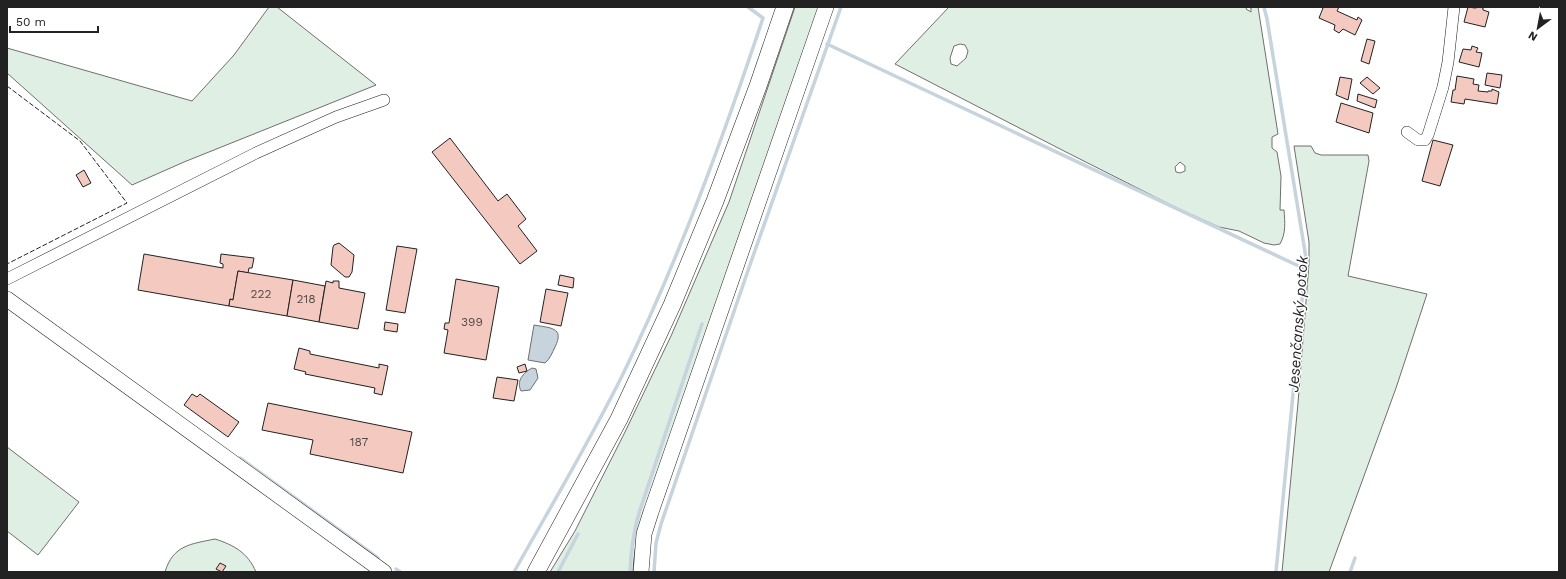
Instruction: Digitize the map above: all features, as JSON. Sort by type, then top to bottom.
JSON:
[{"type":"main road","points":[[536,572],[619,419],[672,305],[715,201],[758,86],[785,7]]},
{"type":"street","points":[[641,572],[644,534],[651,512],[826,7]]},
{"type":"street","points":[[1407,132],[1418,140],[1425,140],[1428,135],[1443,88],[1448,62],[1454,7]]},
{"type":"street","points":[[7,279],[256,153],[336,116],[384,100]]},
{"type":"street","points":[[7,299],[384,572]]},
{"type":"green space","points":[[269,7],[277,7],[376,85],[184,162],[132,185],[7,73],[7,48],[192,101],[234,55]]},
{"type":"green space","points":[[795,7],[820,7],[650,493],[637,537],[633,572],[550,572],[575,531],[671,336],[729,202]]},
{"type":"green space","points":[[949,7],[1247,7],[1246,9],[1251,12],[1251,8],[1248,7],[1258,7],[1278,134],[1272,137],[1272,148],[1277,152],[1281,176],[1280,210],[1284,210],[1285,224],[1282,240],[1280,244],[1274,245],[1264,243],[1239,231],[1219,227],[1175,207],[895,64]],"holes":[[[960,44],[965,45],[968,51],[966,58],[957,66],[951,64],[950,58],[954,46]],[[1180,162],[1185,166],[1185,171],[1180,173],[1176,172],[1175,167]]]},
{"type":"green space","points":[[1294,146],[1311,146],[1315,153],[1321,155],[1368,155],[1369,161],[1348,276],[1427,294],[1396,388],[1329,572],[1282,572],[1298,403],[1309,263],[1309,242]]},
{"type":"green space","points":[[7,447],[79,502],[38,555],[7,531]]},
{"type":"green space","points":[[215,539],[234,547],[245,555],[253,565],[256,572],[165,572],[168,563],[173,556],[184,547],[198,542]]},
{"type":"shaded area","points":[[534,325],[550,328],[557,332],[558,340],[552,354],[545,363],[528,360]]},
{"type":"shaded area","points":[[532,368],[536,369],[538,378],[530,390],[521,391],[519,384],[521,378]]},
{"type":"building","points":[[1321,7],[1339,7],[1337,11],[1357,20],[1358,17],[1362,20],[1355,35],[1343,29],[1339,33],[1334,30],[1335,25],[1319,18],[1323,8]]},
{"type":"building","points":[[1468,7],[1480,7],[1489,12],[1485,27],[1464,22]]},
{"type":"building","points":[[1367,39],[1375,41],[1369,64],[1361,61]]},
{"type":"building","points":[[1472,46],[1478,48],[1476,52],[1482,53],[1479,67],[1459,62],[1463,49],[1471,50]]},
{"type":"building","points":[[1487,73],[1502,75],[1500,88],[1485,85]]},
{"type":"building","points":[[1457,76],[1474,79],[1473,84],[1479,85],[1478,91],[1488,92],[1492,91],[1492,89],[1499,92],[1497,104],[1465,99],[1464,104],[1451,102]]},
{"type":"building","points":[[1340,77],[1352,79],[1348,100],[1336,95]]},
{"type":"building","points":[[1367,77],[1380,88],[1373,94],[1360,83]]},
{"type":"building","points":[[1358,94],[1377,100],[1375,108],[1357,101]]},
{"type":"building","points":[[1341,103],[1373,113],[1369,133],[1336,122]]},
{"type":"building","points":[[450,138],[498,201],[507,194],[526,219],[518,226],[537,251],[520,264],[432,152]]},
{"type":"building","points":[[1433,140],[1453,145],[1440,186],[1422,181]]},
{"type":"building","points":[[84,170],[91,183],[83,187],[76,175]]},
{"type":"building","points":[[339,243],[354,255],[352,272],[349,277],[345,277],[331,265],[333,247]]},
{"type":"building","points":[[397,246],[417,249],[405,313],[386,310]]},
{"type":"building","points":[[144,254],[223,268],[223,264],[220,263],[221,254],[254,258],[252,268],[249,268],[248,273],[238,271],[233,300],[230,299],[229,306],[138,290]]},
{"type":"building","points":[[238,271],[293,280],[287,316],[229,306],[230,299],[233,300]]},
{"type":"building","points":[[560,275],[574,278],[573,288],[558,285]]},
{"type":"building","points":[[456,279],[499,287],[486,360],[444,353],[448,330],[444,329],[445,323],[449,323]]},
{"type":"building","points":[[293,280],[325,286],[319,322],[287,316]]},
{"type":"building","points":[[326,281],[333,283],[333,281],[339,281],[339,288],[365,293],[358,329],[319,322]]},
{"type":"building","points":[[546,289],[568,293],[561,326],[540,322]]},
{"type":"building","points":[[385,322],[398,324],[397,332],[384,330]]},
{"type":"building","points":[[299,348],[310,351],[310,354],[379,368],[379,364],[388,366],[382,395],[374,393],[375,388],[305,374],[306,372],[294,369]]},
{"type":"building","points":[[525,364],[527,371],[519,373],[517,367]]},
{"type":"building","points":[[497,377],[518,380],[514,401],[493,398]]},
{"type":"building","points":[[192,394],[197,397],[200,394],[239,422],[228,437],[184,405]]},
{"type":"building","points":[[268,403],[412,432],[403,473],[310,454],[313,440],[262,430]]},
{"type":"building","points":[[220,563],[226,566],[222,572],[216,569]]},
{"type":"waterway","points":[[514,572],[584,449],[623,374],[663,287],[716,153],[763,18],[748,7]]},
{"type":"waterway","points":[[654,572],[656,543],[661,524],[841,7]]},
{"type":"waterway","name":"Jesenčanský potok","points":[[1264,7],[1306,258],[1276,572]]},
{"type":"waterway","points":[[827,44],[1305,269]]},
{"type":"waterway","points":[[630,572],[635,528],[639,513],[702,324]]},
{"type":"waterway","points":[[240,458],[378,558]]},
{"type":"waterway","points":[[558,572],[578,534]]},
{"type":"waterway","points":[[1350,572],[1355,558]]},
{"type":"waterway","points":[[396,569],[400,572]]},
{"type":"fence","points":[[7,86],[80,141],[127,203],[7,264]]}]
